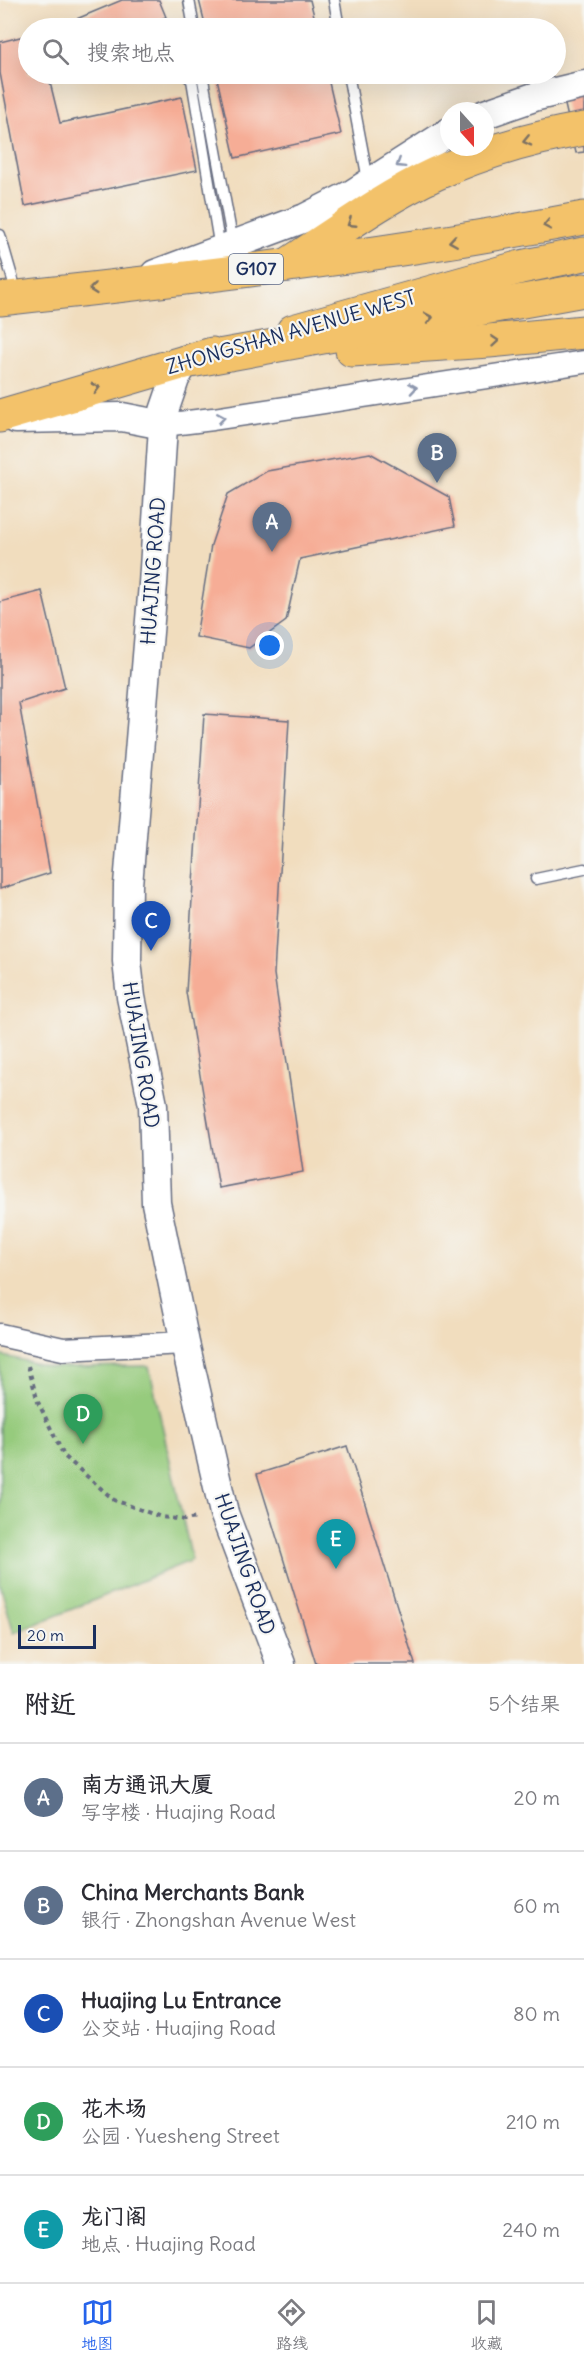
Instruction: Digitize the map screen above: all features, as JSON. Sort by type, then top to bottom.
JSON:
[{"type":"highway","points":[[287,265],[434,174],[515,143],[584,129]]},
{"type":"highway","name":"G107","points":[[9,298],[287,265],[510,232],[584,218]]},
{"type":"highway","name":"ZHONGSHAN AVENUE WEST","points":[[0,418],[185,362],[510,270],[584,254]]},
{"type":"highway","points":[[185,362],[584,290]]},
{"type":"highway","points":[[185,362],[489,341],[584,332]]},
{"type":"street","points":[[494,111],[534,97],[584,85]]},
{"type":"street","points":[[126,285],[305,218],[369,183],[440,138]]},
{"type":"street","name":"HUAJING ROAD","points":[[185,362],[168,394],[163,425],[153,584],[127,897],[127,961],[131,997],[153,1105],[156,1203],[185,1343],[224,1514],[281,1664]]},
{"type":"street","points":[[0,418],[122,417],[163,425],[584,362]]},
{"type":"street","points":[[10,1337],[63,1349],[185,1343]]},
{"type":"lane","points":[[189,0],[192,18]]},
{"type":"lane","points":[[334,0],[337,18]]},
{"type":"lane","points":[[193,84],[227,247]]},
{"type":"lane","points":[[203,84],[227,247]]},
{"type":"lane","points":[[350,84],[369,183]]},
{"type":"lane","points":[[0,235],[9,298]]},
{"type":"lane","points":[[536,879],[584,869]]},
{"type":"path","points":[[10,1337],[64,1456],[114,1500],[161,1516],[184,1520],[224,1514]]},
{"type":"green space","points":[[0,1355],[51,1367],[149,1366],[192,1560],[14,1633],[0,1584]]},
{"type":"building","points":[[122,0],[159,0],[166,17],[164,18],[79,18]]},
{"type":"building","points":[[199,0],[310,0],[314,18],[204,18]]},
{"type":"building","points":[[18,38],[18,84],[50,84],[60,123],[182,97],[197,170],[25,206],[0,73],[0,42]]},
{"type":"building","points":[[218,84],[329,84],[341,134],[235,158]]},
{"type":"building","points":[[584,92],[584,152],[576,153],[563,96]]},
{"type":"building","points":[[370,453],[449,497],[455,526],[300,559],[286,621],[249,648],[196,637],[211,545],[228,494],[267,471]]},
{"type":"building","points":[[42,591],[65,688],[19,703],[50,873],[0,889],[0,602]]},
{"type":"building","points":[[204,714],[289,720],[274,974],[303,1172],[219,1188],[186,992]]},
{"type":"building","points":[[347,1446],[415,1664],[316,1664],[257,1474]]},
{"type":"place","name":"China Merchants Bank","points":[[437,483]]},
{"type":"place","name":"南方通讯大厦","points":[[272,552]]},
{"type":"place","name":"Huajing Lu Entrance","points":[[151,951]]},
{"type":"place","name":"花木场","points":[[83,1444]]},
{"type":"place","name":"龙门阁","points":[[336,1569]]}]
